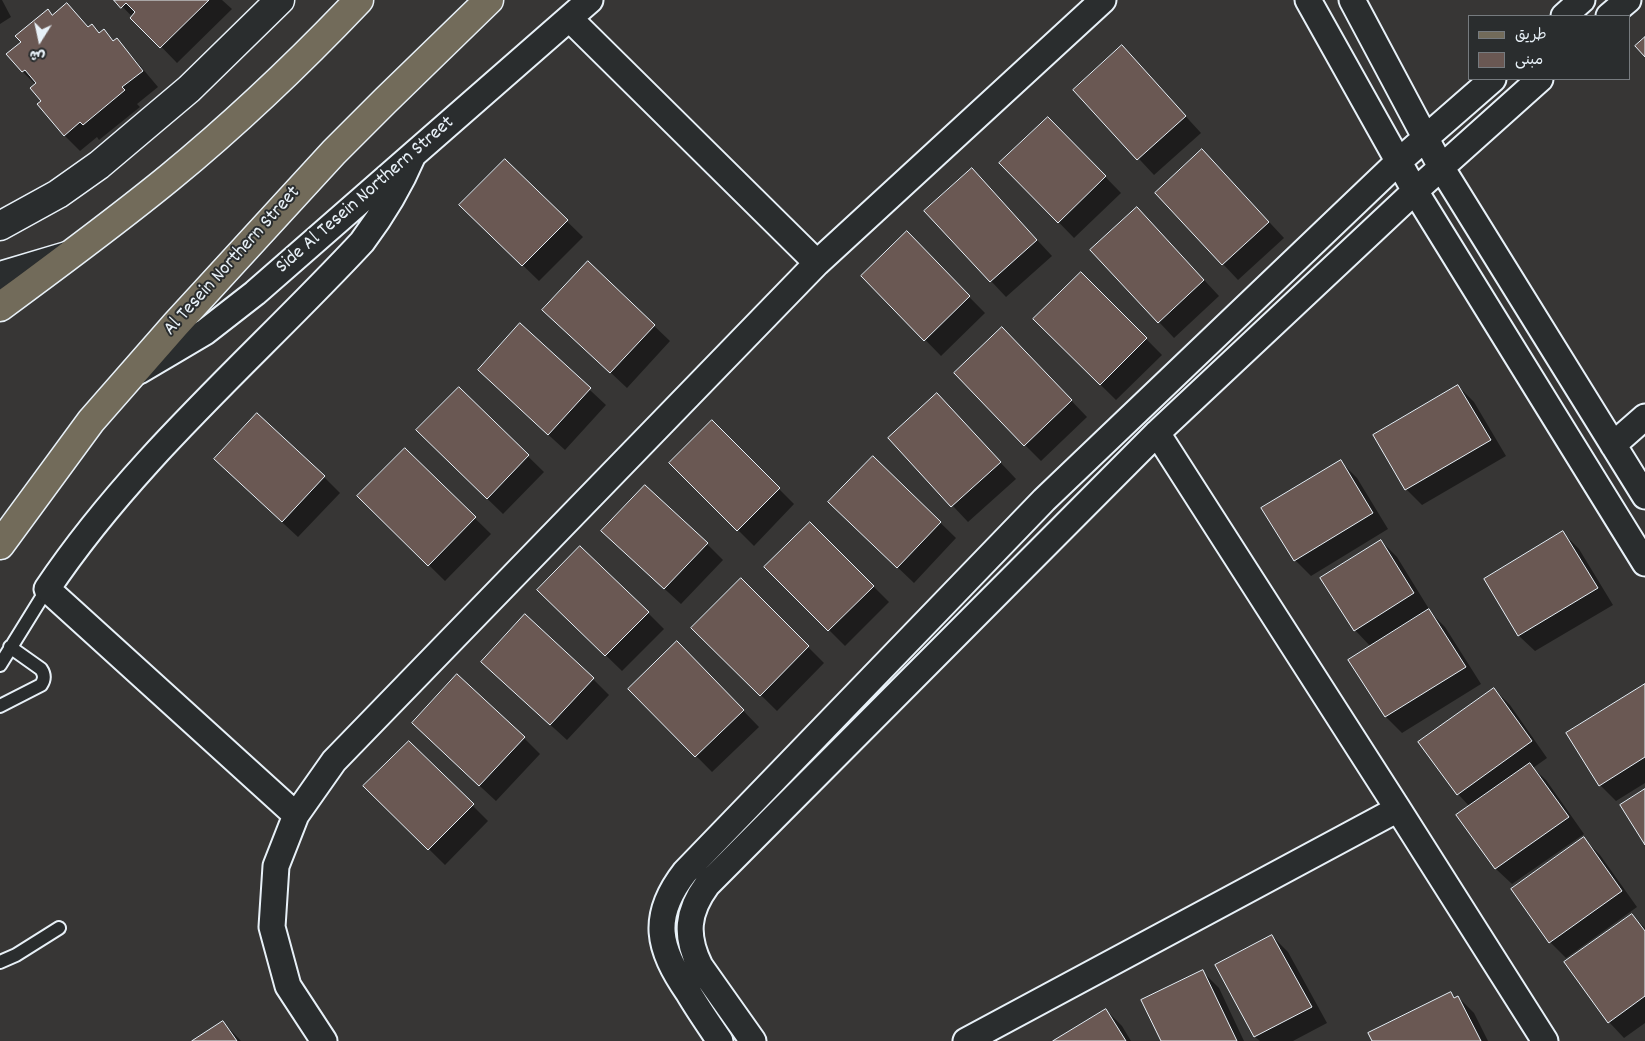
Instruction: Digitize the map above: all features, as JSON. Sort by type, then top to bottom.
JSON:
[{"type":"main road","points":[[0,307],[169,178],[239,118],[305,56],[359,0]]},
{"type":"main road","name":"Al Tesein Northern Street","points":[[0,545],[91,421],[223,271],[334,152],[489,0]]},
{"type":"street","points":[[0,226],[58,194],[99,165],[189,89],[280,0]]},
{"type":"street","name":"Side Al Tesein Northern Street","points":[[131,376],[205,332],[248,299],[590,0]]},
{"type":"street","points":[[324,1041],[288,986],[272,927],[276,866],[296,815],[334,761],[817,263],[1103,0]]},
{"type":"street","points":[[1308,0],[1415,191],[1645,563]]},
{"type":"street","points":[[1352,0],[1441,167],[1645,496]]},
{"type":"street","points":[[1565,15],[1582,0]]},
{"type":"street","points":[[1611,15],[1628,0]]},
{"type":"street","points":[[570,19],[817,263]]},
{"type":"street","points":[[720,1041],[674,971],[664,947],[662,934],[663,917],[667,900],[685,872],[1044,500],[1398,162],[1492,80]]},
{"type":"street","points":[[753,1041],[700,966],[694,954],[690,929],[693,911],[700,895],[714,878],[1157,433],[1415,191],[1539,80]]},
{"type":"street","points":[[296,815],[47,589],[91,528],[137,474],[362,242],[382,215],[399,186],[413,155]]},
{"type":"street","points":[[0,276],[69,256]]},
{"type":"street","points":[[1613,445],[1645,416]]},
{"type":"street","points":[[1157,433],[1545,1041]]},
{"type":"street","points":[[966,1041],[1398,809]]},
{"type":"lane","points":[[0,665],[47,589]]},
{"type":"lane","points":[[0,706],[40,685],[44,680],[41,668],[10,647]]},
{"type":"lane","points":[[0,962],[16,955],[59,928]]},
{"type":"building","points":[[114,0],[209,0],[160,48],[130,18],[135,12],[126,3],[121,8]]},
{"type":"building","points":[[67,3],[88,27],[92,24],[99,33],[104,29],[113,41],[117,38],[143,71],[122,87],[125,90],[83,125],[80,122],[64,136],[37,104],[41,101],[30,88],[36,83],[25,70],[22,72],[6,54],[21,42],[15,36],[48,9],[52,15]]},
{"type":"building","points":[[1645,37],[1645,57],[1635,46]]},
{"type":"building","points":[[1122,45],[1186,116],[1137,160],[1073,90]]},
{"type":"building","points":[[1048,117],[1106,176],[1058,223],[999,163]]},
{"type":"building","points":[[1202,149],[1269,222],[1222,265],[1155,193]]},
{"type":"building","points":[[505,159],[568,220],[522,266],[459,205]]},
{"type":"building","points":[[972,168],[1037,240],[990,282],[924,211]]},
{"type":"building","points":[[1137,207],[1204,280],[1158,323],[1090,250]]},
{"type":"building","points":[[907,231],[970,296],[924,341],[861,276]]},
{"type":"building","points":[[588,261],[655,325],[610,373],[542,310]]},
{"type":"building","points":[[1081,272],[1147,338],[1100,385],[1033,319]]},
{"type":"building","points":[[520,323],[591,388],[548,435],[478,370]]},
{"type":"building","points":[[1002,327],[1072,400],[1024,446],[954,373]]},
{"type":"building","points":[[1458,385],[1491,440],[1405,490],[1373,435]]},
{"type":"building","points":[[459,387],[529,455],[487,499],[416,430]]},
{"type":"building","points":[[937,393],[1001,462],[951,507],[888,438]]},
{"type":"building","points":[[257,413],[325,476],[282,522],[214,459]]},
{"type":"building","points":[[712,420],[780,488],[737,531],[669,463]]},
{"type":"building","points":[[405,448],[476,517],[428,566],[357,496]]},
{"type":"building","points":[[873,456],[941,522],[897,568],[828,502]]},
{"type":"building","points":[[1341,460],[1373,513],[1294,561],[1261,508]]},
{"type":"building","points":[[645,485],[708,543],[664,589],[601,531]]},
{"type":"building","points":[[810,522],[874,586],[828,631],[764,567]]},
{"type":"building","points":[[1563,531],[1598,588],[1518,636],[1484,579]]},
{"type":"building","points":[[1381,540],[1414,593],[1354,631],[1320,578]]},
{"type":"building","points":[[580,546],[649,612],[605,656],[537,590]]},
{"type":"building","points":[[741,578],[809,646],[760,696],[691,628]]},
{"type":"building","points":[[1429,609],[1466,667],[1385,717],[1348,660]]},
{"type":"building","points":[[525,614],[594,678],[550,725],[481,662]]},
{"type":"building","points":[[677,641],[744,710],[695,757],[628,689]]},
{"type":"building","points":[[457,674],[525,737],[479,786],[412,723]]},
{"type":"building","points":[[1645,684],[1645,757],[1599,786],[1566,733]]},
{"type":"building","points":[[1494,688],[1532,741],[1457,795],[1418,742]]},
{"type":"building","points":[[409,741],[474,804],[428,850],[363,786]]},
{"type":"building","points":[[1530,763],[1569,817],[1495,869],[1456,815]]},
{"type":"building","points":[[1645,789],[1645,845],[1620,805]]},
{"type":"building","points":[[1584,837],[1622,891],[1549,943],[1511,889]]},
{"type":"building","points":[[1632,914],[1645,931],[1645,996],[1608,1023],[1564,962]]},
{"type":"building","points":[[1272,935],[1312,1007],[1254,1037],[1215,965]]},
{"type":"building","points":[[1203,970],[1237,1041],[1161,1041],[1141,1000]]},
{"type":"building","points":[[1451,992],[1454,998],[1458,996],[1481,1041],[1372,1041],[1368,1033]]},
{"type":"building","points":[[1106,1009],[1126,1041],[1053,1041]]},
{"type":"building","points":[[223,1021],[237,1041],[192,1041]]}]
